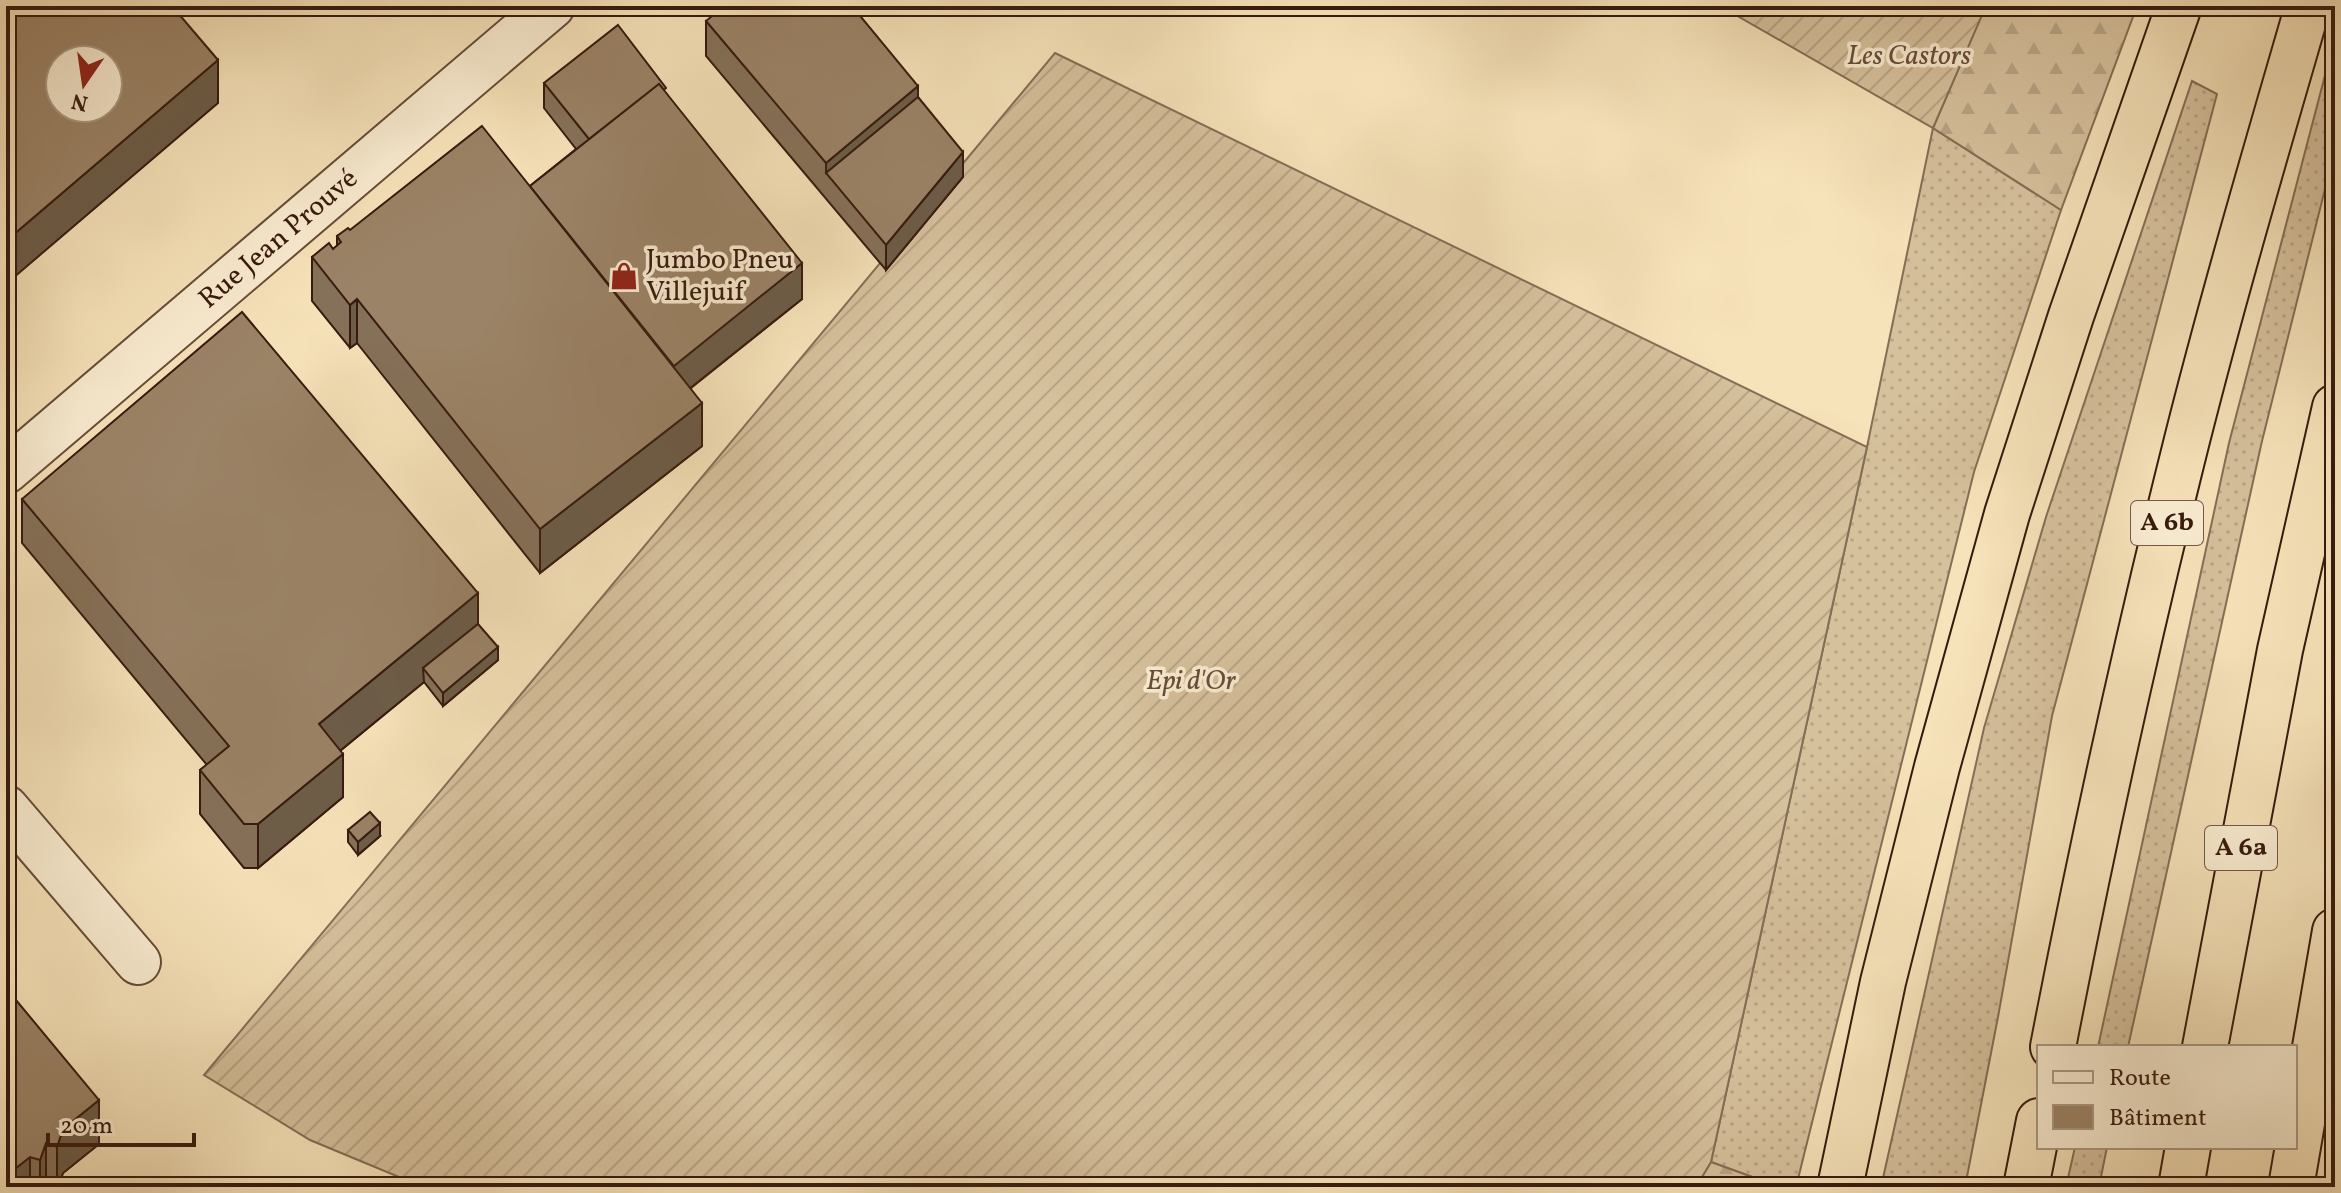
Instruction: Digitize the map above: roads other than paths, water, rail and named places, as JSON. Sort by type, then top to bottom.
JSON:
[{"type":"highway","points":[[1840,1187],[1887,967],[1937,767],[2007,514],[2071,316],[2179,6]]},
{"type":"highway","name":"A 6b","points":[[2053,1045],[2084,886],[2187,440],[2308,6]]},
{"type":"highway","name":"A 6a","points":[[2205,1045],[2280,650],[2335,407]]},
{"type":"highway","points":[[2291,1187],[2335,931]]},
{"type":"highway","points":[[2026,1187],[2037,1131]]},
{"type":"highway","points":[[2181,1187],[2188,1149]]},
{"type":"street","name":"Rue Jean Prouvé","points":[[6,471],[552,6]]},
{"type":"street","points":[[6,808],[138,962]]},
{"type":"place","name":"Jumbo Pneu Villejuif","points":[[624,276]]},
{"type":"park label","name":"Les Castors","points":[[1909,56]]},
{"type":"park label","name":"Epi d'Or","points":[[1191,681]]}]
